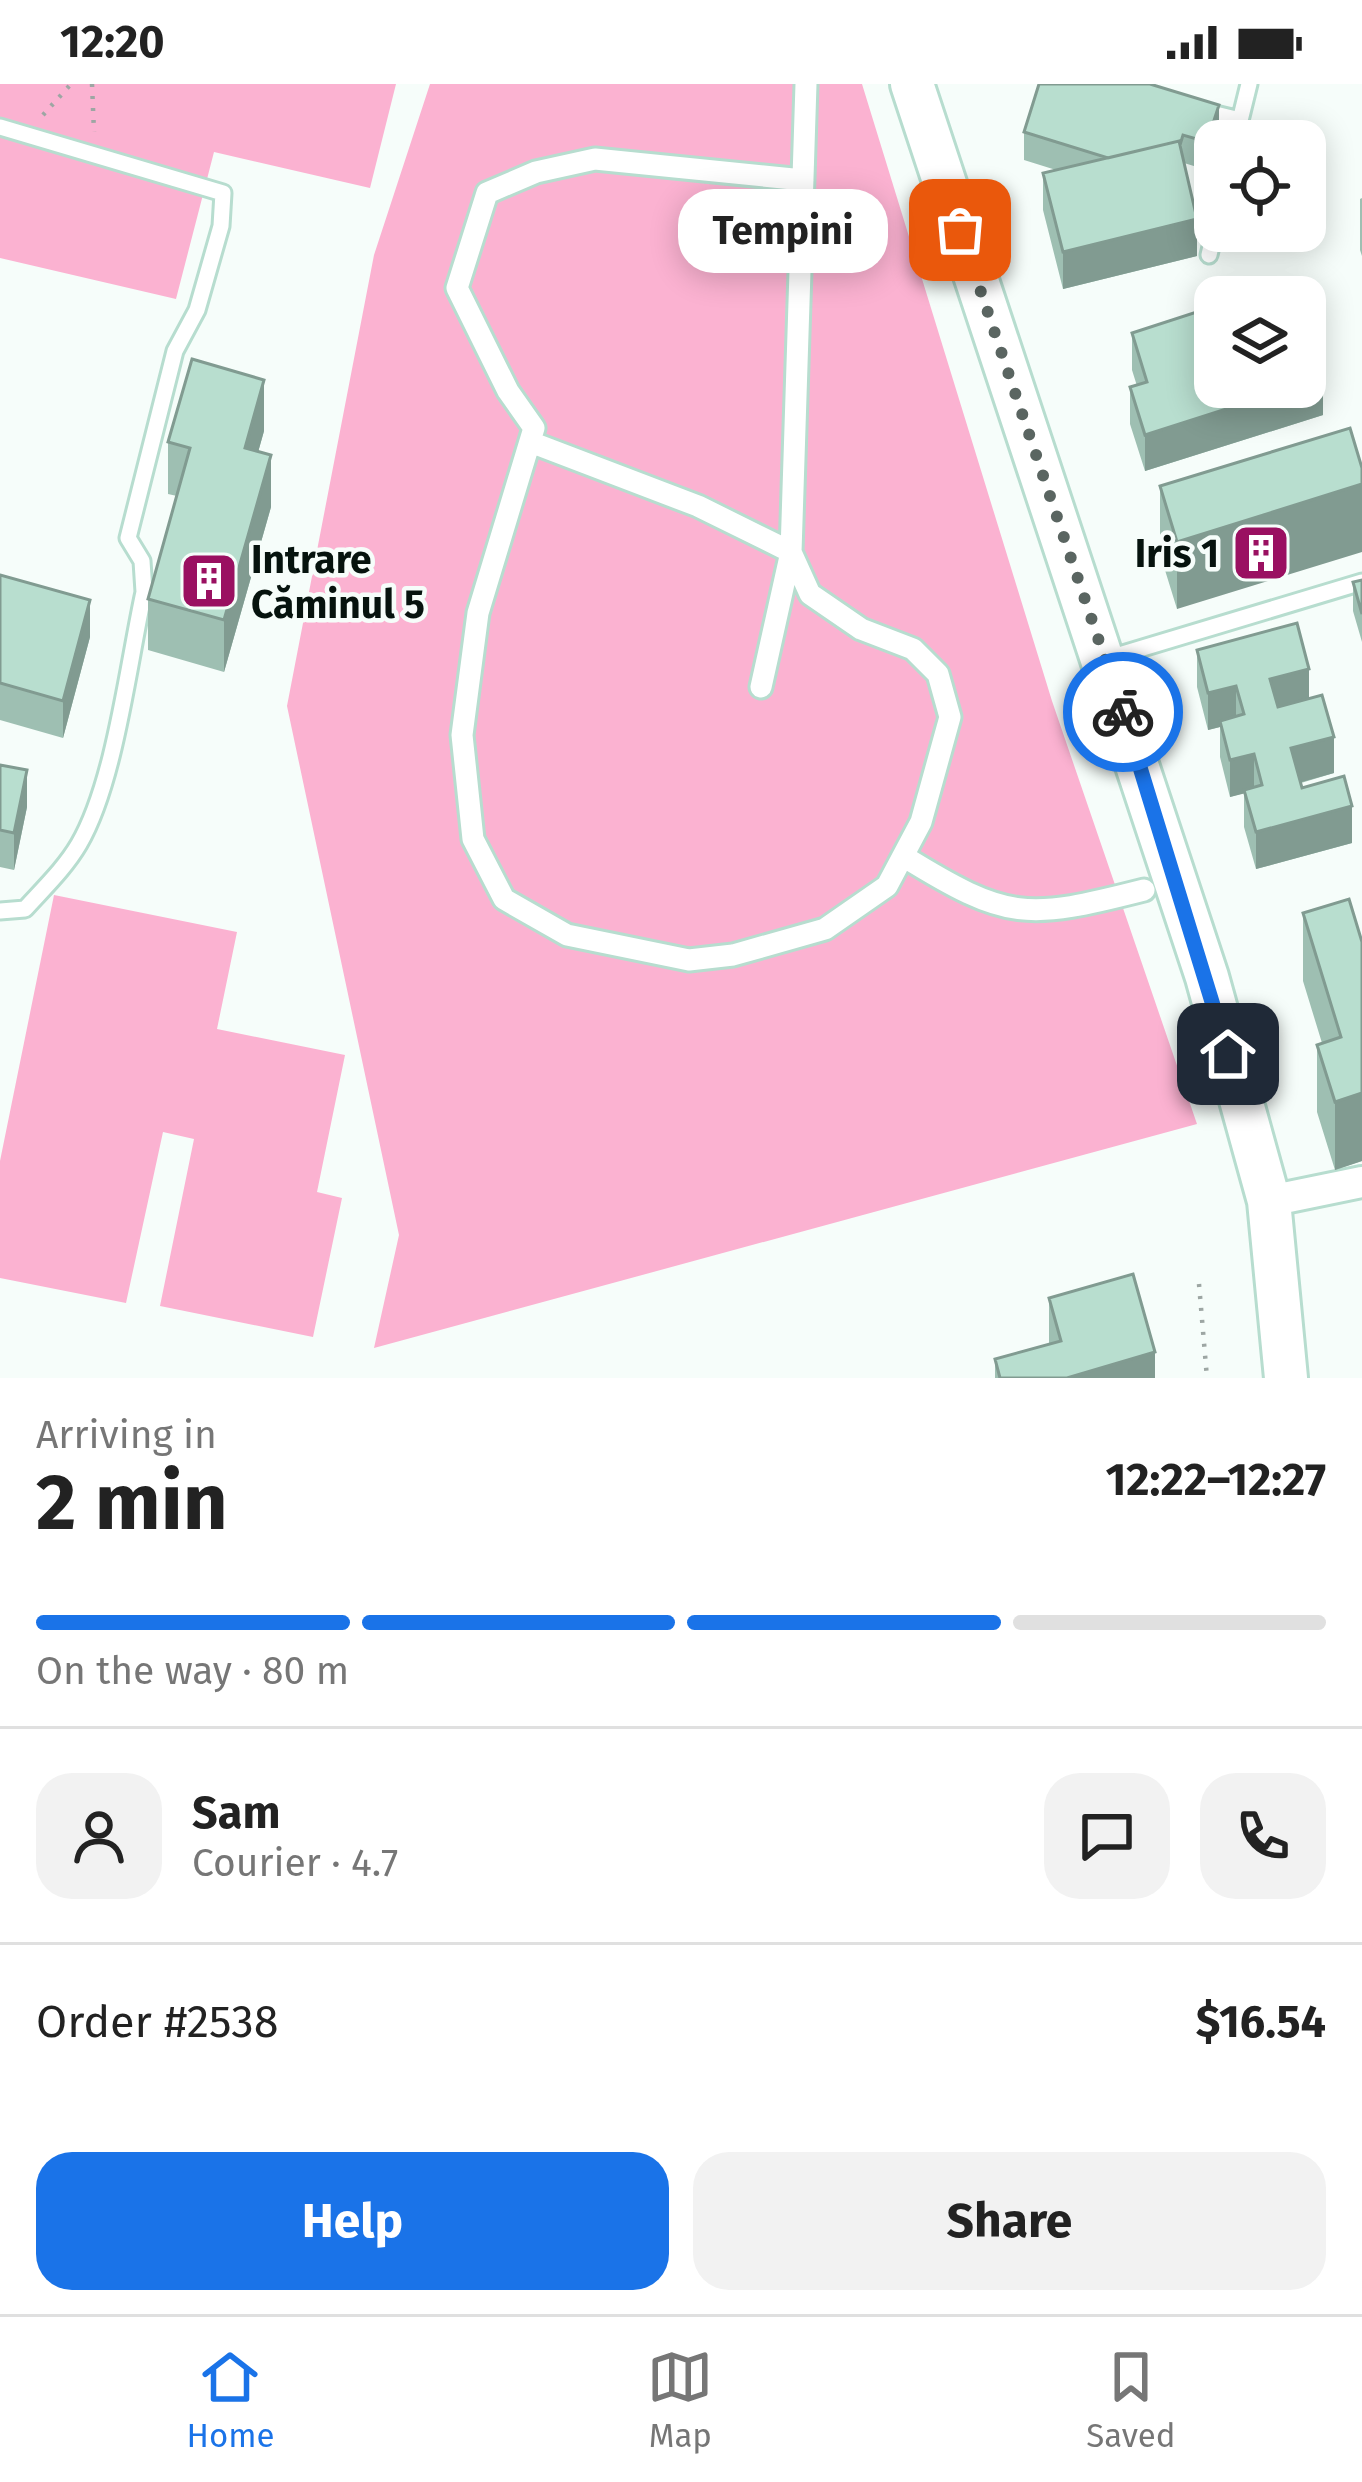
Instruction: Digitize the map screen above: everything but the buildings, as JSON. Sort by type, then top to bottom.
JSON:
[{"type":"main road","points":[[912,84],[1106,659],[1207,977],[1269,1201],[1286,1378]]},
{"type":"street","points":[[760,687],[791,552],[806,84]]},
{"type":"street","points":[[533,443],[698,506],[791,552],[810,594],[861,629],[914,649],[938,674],[950,717],[921,823],[887,886],[825,929],[733,955],[689,960],[567,935],[504,899],[473,839],[462,735],[478,613],[534,428],[508,391],[457,289],[488,193],[536,172],[595,159],[802,180]]},
{"type":"street","points":[[903,856],[960,891],[1022,913],[1070,909],[1144,890]]},
{"type":"street","points":[[1269,1201],[1362,1182]]},
{"type":"lane","points":[[1178,104],[1240,120],[1249,84]]},
{"type":"lane","points":[[0,127],[223,193],[223,212],[197,310],[175,351],[128,538],[142,561],[144,592],[98,800],[80,843],[54,877],[25,909],[0,911]]},
{"type":"lane","points":[[1106,659],[1362,582]]},
{"type":"path","points":[[26,134],[71,84]]},
{"type":"path","points":[[92,84],[94,154]]},
{"type":"path","points":[[1199,1284],[1207,1378]]},
{"type":"shaded area","points":[[0,84],[396,84],[370,188],[214,152],[176,299],[0,258]]},
{"type":"shaded area","points":[[430,84],[862,84],[1052,701],[1197,1124],[374,1348],[399,1235],[287,706],[374,255]]},
{"type":"shaded area","points":[[54,895],[237,932],[217,1029],[345,1055],[317,1192],[342,1198],[313,1337],[160,1306],[194,1139],[163,1132],[126,1303],[0,1278],[0,1161]]},
{"type":"way so far","points":[[960,230],[1123,712]]},
{"type":"place","name":"Tempini","points":[[960,230]]},
{"type":"place","name":"Iris 1","points":[[1261,553]]},
{"type":"place","name":"Intrare Căminul 5","points":[[209,581]]},
{"type":"route","points":[[1123,712],[1228,1054]]}]
